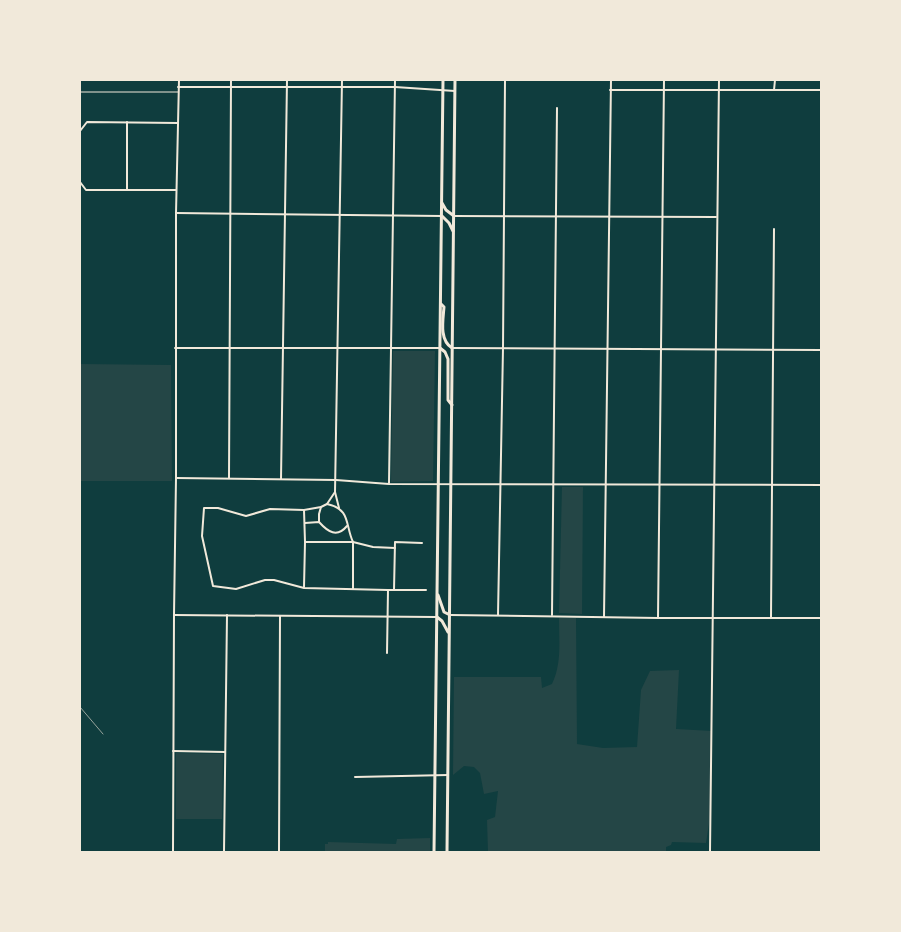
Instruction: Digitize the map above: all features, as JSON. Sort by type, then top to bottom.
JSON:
[{"type":"main road","points":[[434,852],[443,80]]},
{"type":"main road","points":[[447,852],[455,80]]},
{"type":"main road","points":[[442,202],[446,210],[454,216]]},
{"type":"main road","points":[[442,216],[449,222],[454,231]]},
{"type":"main road","points":[[440,304],[444,307],[443,336],[448,346],[452,348]]},
{"type":"main road","points":[[440,348],[445,352],[448,359],[448,400],[452,405]]},
{"type":"main road","points":[[438,592],[444,612],[450,614]]},
{"type":"main road","points":[[437,617],[442,621],[449,636]]},
{"type":"street","points":[[173,852],[176,190],[179,80]]},
{"type":"street","points":[[229,479],[231,80]]},
{"type":"street","points":[[281,479],[287,80]]},
{"type":"street","points":[[342,80],[335,492],[339,508],[345,516],[353,542],[353,589]]},
{"type":"street","points":[[389,484],[395,80]]},
{"type":"street","points":[[498,615],[503,348],[505,80]]},
{"type":"street","points":[[604,617],[610,216],[610,80]]},
{"type":"street","points":[[658,618],[664,216],[664,80]]},
{"type":"street","points":[[710,852],[719,80]]},
{"type":"street","points":[[774,91],[775,80]]},
{"type":"street","points":[[178,87],[395,87],[455,91]]},
{"type":"street","points":[[610,90],[821,90]]},
{"type":"street","points":[[552,615],[556,108]]},
{"type":"street","points":[[80,131],[87,122],[178,123]]},
{"type":"street","points":[[127,122],[127,190]]},
{"type":"street","points":[[80,182],[86,190],[176,190]]},
{"type":"street","points":[[176,213],[442,216]]},
{"type":"street","points":[[454,216],[717,217]]},
{"type":"street","points":[[771,618],[774,229]]},
{"type":"street","points":[[175,348],[440,348]]},
{"type":"street","points":[[452,348],[821,350]]},
{"type":"street","points":[[176,478],[336,480],[389,484],[821,485]]},
{"type":"street","points":[[335,492],[327,504],[304,510],[270,510],[246,516],[218,508],[204,508],[202,536],[213,586],[236,589],[265,580],[274,580],[304,588],[426,590]]},
{"type":"street","points":[[327,504],[339,508]]},
{"type":"street","points":[[321,507],[319,514],[320,522],[330,532],[340,533],[348,525]]},
{"type":"street","points":[[304,510],[304,588]]},
{"type":"street","points":[[305,522],[320,522]]},
{"type":"street","points":[[305,542],[353,542],[395,548]]},
{"type":"street","points":[[394,590],[395,542],[422,543]]},
{"type":"street","points":[[387,653],[388,590]]},
{"type":"street","points":[[450,614],[658,618],[821,618]]},
{"type":"street","points":[[174,615],[437,617]]},
{"type":"street","points":[[224,852],[227,615]]},
{"type":"street","points":[[279,852],[280,616]]},
{"type":"street","points":[[173,751],[225,752]]},
{"type":"street","points":[[355,777],[448,775]]},
{"type":"lane","points":[[80,92],[178,92]]},
{"type":"shaded area","points":[[393,351],[435,351],[433,481],[391,482]]},
{"type":"shaded area","points":[[80,364],[171,365],[172,481],[80,481]]},
{"type":"shaded area","points":[[562,487],[583,487],[582,614],[559,613]]},
{"type":"shaded area","points":[[559,618],[576,618],[577,744],[603,748],[637,747],[641,690],[650,671],[679,670],[676,729],[712,731],[710,817],[706,843],[672,842],[671,845],[666,847],[666,852],[488,852],[487,820],[495,817],[498,791],[484,794],[480,773],[474,767],[464,766],[453,775],[454,677],[541,677],[542,688],[552,684],[559,660]]},
{"type":"shaded area","points":[[176,753],[223,754],[222,819],[176,819]]},
{"type":"shaded area","points":[[430,838],[430,852],[325,852],[325,844],[328,844],[328,842],[396,844],[397,839]]},
{"type":"railway","points":[[80,707],[103,734]]}]
